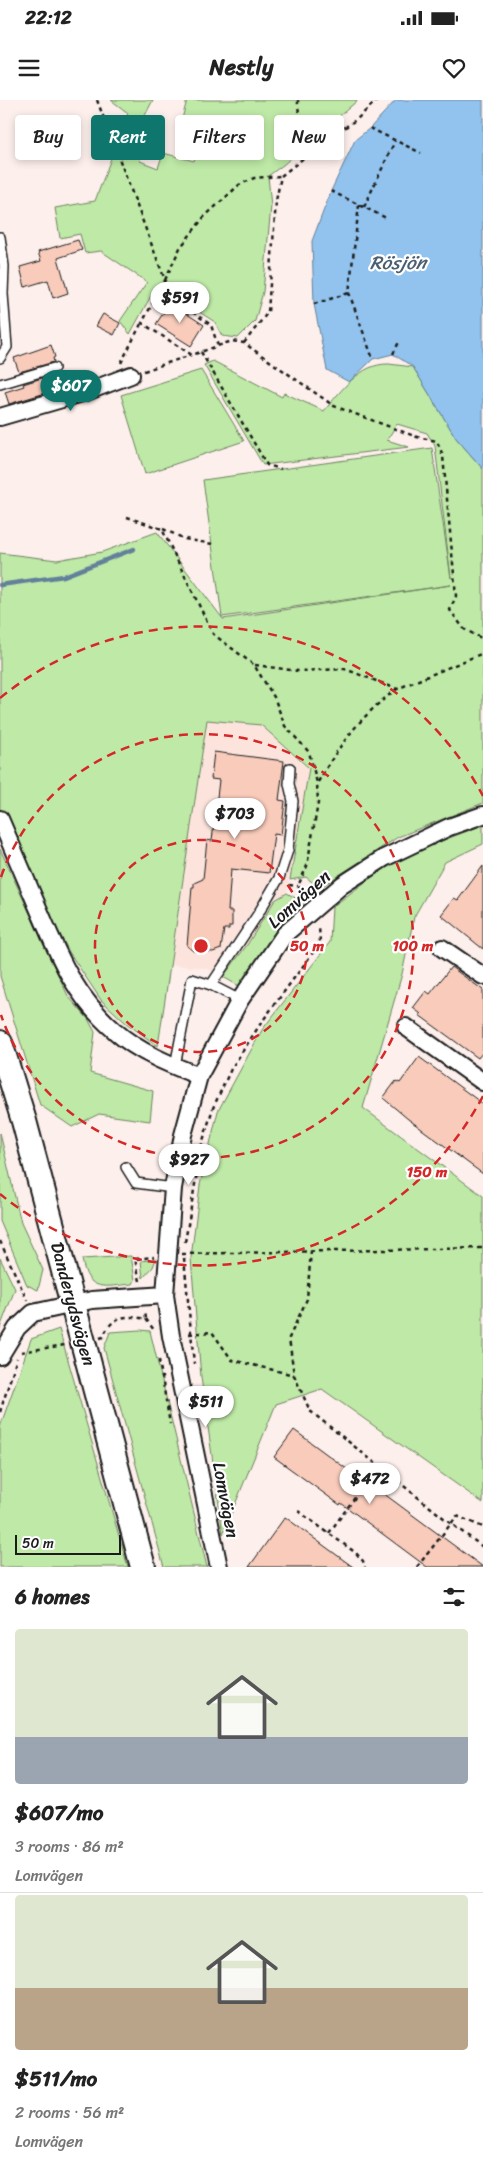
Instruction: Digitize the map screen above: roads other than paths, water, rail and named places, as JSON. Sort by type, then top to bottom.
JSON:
[{"type":"main road","name":"Danderydsvägen","points":[[0,1043],[24,1122],[143,1567]]},
{"type":"street","points":[[0,417],[131,375]]},
{"type":"street","name":"Lomvägen","points":[[219,1567],[171,1336],[165,1295],[173,1188],[183,1135],[199,1076],[240,1000],[285,934],[342,885],[384,858],[449,827],[483,815]]},
{"type":"street","points":[[0,819],[65,970],[87,1002],[116,1032],[175,1066],[199,1076]]},
{"type":"street","points":[[442,948],[483,976]]},
{"type":"street","points":[[406,1027],[483,1082]]},
{"type":"street","points":[[0,1356],[17,1328],[33,1313],[72,1304],[165,1295]]},
{"type":"lane","points":[[0,237],[4,266],[1,294],[7,346],[0,358]]},
{"type":"lane","points":[[0,384],[54,368]]},
{"type":"lane","points":[[211,985],[258,914],[278,878],[288,850],[293,801],[289,784],[290,768]]},
{"type":"lane","points":[[175,1066],[192,980],[211,985],[240,1000]]},
{"type":"lane","points":[[126,1167],[136,1183],[173,1188]]},
{"type":"water","name":"Rösjön","points":[[396,100],[483,100],[483,469],[456,438],[413,367],[393,354],[373,359],[349,382],[327,370],[314,304],[312,241],[331,191],[355,140],[370,128]]},
{"type":"waterway","points":[[0,585],[64,576],[134,549]]}]
